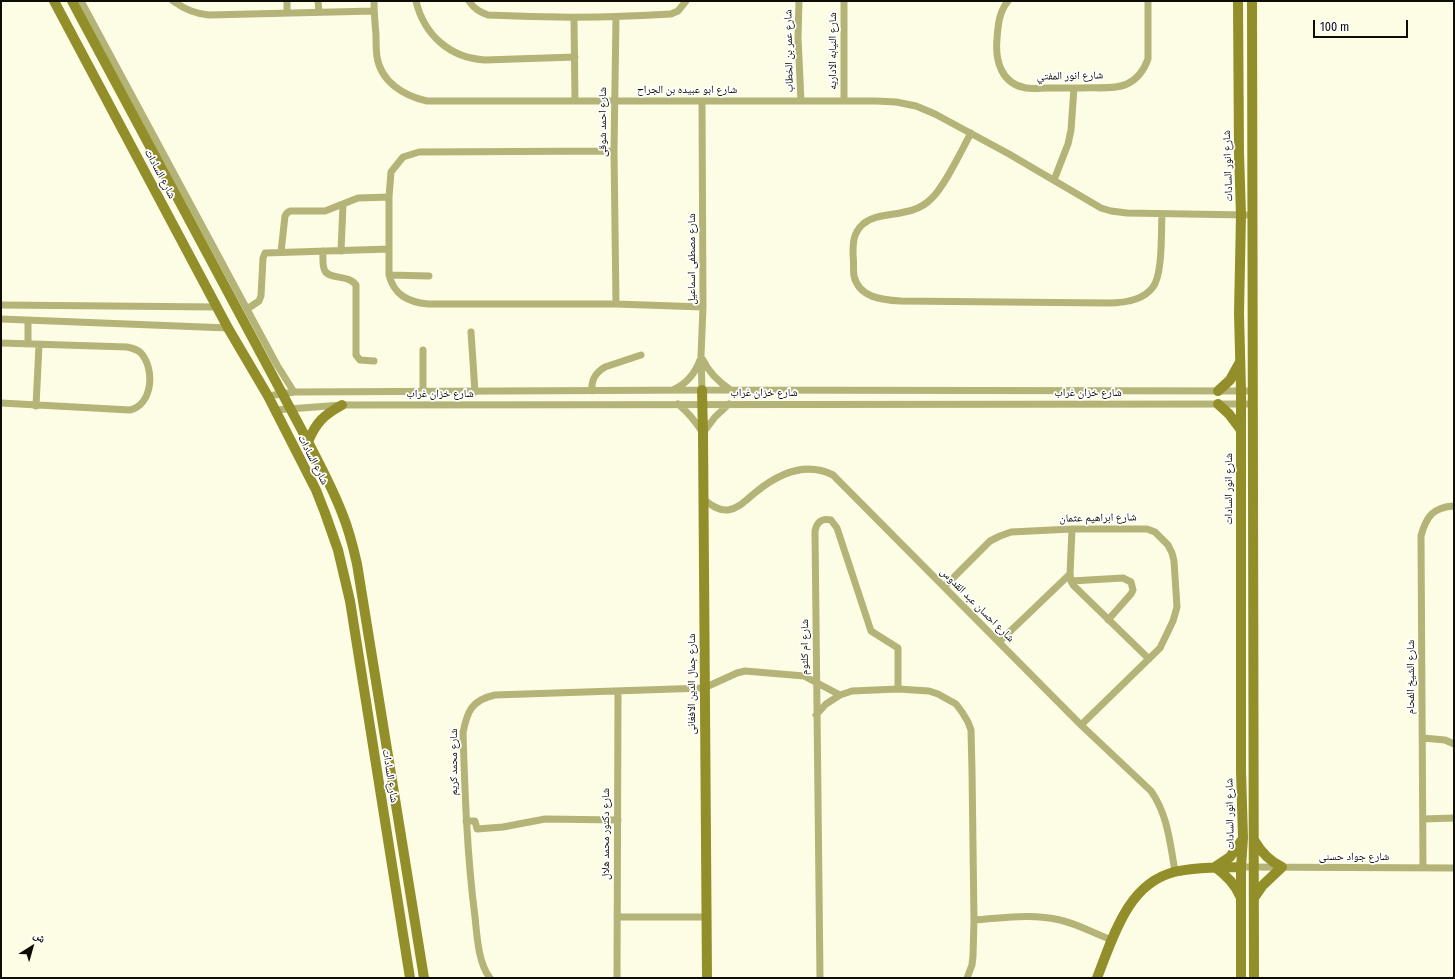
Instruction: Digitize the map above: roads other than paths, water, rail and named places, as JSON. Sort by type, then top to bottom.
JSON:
[{"type":"street","name":"شارع السادات","points":[[54,1],[228,328],[268,396],[316,490],[325,513],[338,550],[346,580],[410,978]]},
{"type":"street","name":"شارع السادات","points":[[72,1],[308,442],[342,512],[349,531],[357,564],[424,978]]},
{"type":"street","points":[[81,1],[247,309],[294,392]]},
{"type":"street","points":[[173,1],[191,12],[200,14],[374,11]]},
{"type":"street","points":[[287,1],[287,13]]},
{"type":"street","points":[[318,1],[319,12]]},
{"type":"street","name":"شارع ابو عبيده بن الجراح","points":[[374,1],[377,57],[380,67],[393,85],[402,92],[414,98],[427,101],[896,102],[916,106],[935,114],[1106,210],[1127,213],[1247,215]]},
{"type":"street","points":[[416,1],[422,17],[436,38],[448,49],[461,56],[476,60],[575,57]]},
{"type":"street","points":[[469,1],[472,7],[488,16],[574,18],[616,18],[671,14],[678,12],[686,1]]},
{"type":"street","name":"شارع عمر بن الخطاب","points":[[799,1],[798,38],[801,101]]},
{"type":"street","name":"شارع النيابه الاداريه","points":[[844,1],[844,101]]},
{"type":"street","name":"شارع انور المفتي","points":[[1008,1],[1001,12],[999,21],[996,56],[998,65],[1009,80],[1026,88],[1117,86],[1126,84],[1133,80],[1140,74],[1148,59],[1148,1]]},
{"type":"street","name":"شارع انور السادات","points":[[1238,1],[1239,153],[1247,215],[1253,391],[1254,978]]},
{"type":"street","name":"شارع انور السادات","points":[[1241,978],[1241,867],[1243,838],[1241,772],[1240,313],[1247,215],[1252,1]]},
{"type":"street","points":[[574,18],[575,102]]},
{"type":"street","name":"شارع احمد شوقى","points":[[616,18],[614,102],[616,304]]},
{"type":"street","points":[[1054,180],[1068,144],[1071,130],[1074,88]]},
{"type":"street","name":"شارع مصطفى اسماعيل","points":[[702,102],[702,390]]},
{"type":"street","points":[[971,133],[940,189],[932,199],[910,212],[870,220],[862,224],[856,231],[853,240],[854,276],[867,294],[881,300],[901,301],[1108,303],[1131,301],[1147,293],[1154,287],[1157,279],[1161,251],[1162,214]]},
{"type":"street","points":[[614,151],[414,153],[403,157],[391,172],[389,197],[389,275],[391,282],[400,295],[406,300],[418,303],[616,304],[703,307]]},
{"type":"street","points":[[281,252],[285,216],[290,211],[325,211],[358,198],[389,197]]},
{"type":"street","points":[[341,251],[342,205]]},
{"type":"street","points":[[247,309],[259,301],[261,296],[264,255],[268,253],[389,249]]},
{"type":"street","points":[[323,251],[324,269],[326,272],[329,275],[349,279],[356,285],[356,355],[360,360],[374,361]]},
{"type":"street","points":[[389,275],[430,276]]},
{"type":"street","points":[[1,306],[218,307]]},
{"type":"street","points":[[1,319],[228,328]]},
{"type":"street","points":[[28,321],[28,344]]},
{"type":"street","points":[[471,332],[475,392]]},
{"type":"street","points":[[1,343],[135,348],[145,358],[149,374],[149,383],[145,399],[136,408],[130,410],[1,403]]},
{"type":"street","points":[[36,406],[39,345]]},
{"type":"street","points":[[423,350],[423,392]]},
{"type":"street","points":[[592,391],[594,377],[604,367],[642,355]]},
{"type":"street","points":[[701,356],[706,367],[717,379],[732,391]]},
{"type":"street","points":[[672,391],[681,386],[694,374],[701,356]]},
{"type":"street","points":[[1218,391],[1230,380],[1240,360]]},
{"type":"street","name":"شارع خزان غراب","points":[[268,396],[294,392],[702,390],[1253,391]]},
{"type":"street","name":"شارع جمال الدين الافغانى","points":[[702,390],[707,978]]},
{"type":"street","points":[[1001,391],[1002,404]]},
{"type":"street","points":[[678,404],[697,422],[703,433],[715,417],[729,404]]},
{"type":"street","points":[[1218,404],[1229,414],[1241,430]]},
{"type":"street","name":"شارع خزان غراب","points":[[274,410],[342,405],[1253,404]]},
{"type":"street","points":[[308,442],[312,430],[318,421],[342,405]]},
{"type":"street","name":"شارع احسان عبد القدوس","points":[[703,499],[715,508],[728,510],[746,502],[768,483],[789,472],[812,469],[826,472],[838,480],[1081,725],[1151,791],[1158,802],[1164,817],[1176,871]]},
{"type":"street","name":"شارع الشيخ الفحام","points":[[1423,868],[1421,536],[1423,526],[1435,511],[1444,506],[1454,506]]},
{"type":"street","name":"شارع ام كلثوم","points":[[820,978],[815,531],[817,524],[821,520],[831,520],[837,528],[871,631],[898,648],[898,689]]},
{"type":"street","points":[[1072,529],[1071,577],[1077,589],[1149,659]]},
{"type":"street","name":"شارع ابراهيم عثمان","points":[[944,587],[990,541],[1011,532],[1072,529],[1147,529],[1162,538],[1168,545],[1174,561],[1177,607],[1168,635],[1160,648],[1081,725]]},
{"type":"street","points":[[999,642],[1071,577],[1123,578],[1130,582],[1133,590],[1131,594],[1108,620]]},
{"type":"street","points":[[704,688],[737,673],[745,671],[804,676],[840,695]]},
{"type":"street","name":"شارع محمد كريم","points":[[490,978],[483,967],[469,873],[463,733],[466,718],[474,705],[487,697],[496,695],[704,688]]},
{"type":"street","points":[[816,715],[826,704],[840,695],[852,691],[898,689],[929,691],[943,696],[956,704],[968,722],[970,730],[972,771],[974,920],[973,956],[970,973],[967,978]]},
{"type":"street","name":"شارع دكتور محمد هلال","points":[[617,978],[618,691]]},
{"type":"street","points":[[1423,738],[1445,740],[1454,744]]},
{"type":"street","points":[[1423,819],[1454,818]]},
{"type":"street","points":[[466,821],[475,821],[477,828],[503,827],[545,819],[618,820]]},
{"type":"street","points":[[1215,867],[1233,854],[1243,838]]},
{"type":"street","points":[[1254,840],[1265,856],[1274,864],[1282,867],[1263,885],[1254,898]]},
{"type":"street","points":[[1097,978],[1112,940],[1128,907],[1136,894],[1149,883],[1176,871],[1215,867],[1254,866]]},
{"type":"street","name":"شارع جواد حسنى","points":[[1254,866],[1454,868]]},
{"type":"street","points":[[1215,867],[1232,883],[1241,898]]},
{"type":"street","points":[[617,917],[707,917]]},
{"type":"street","points":[[974,920],[1013,917],[1048,917],[1062,920],[1112,940]]}]
